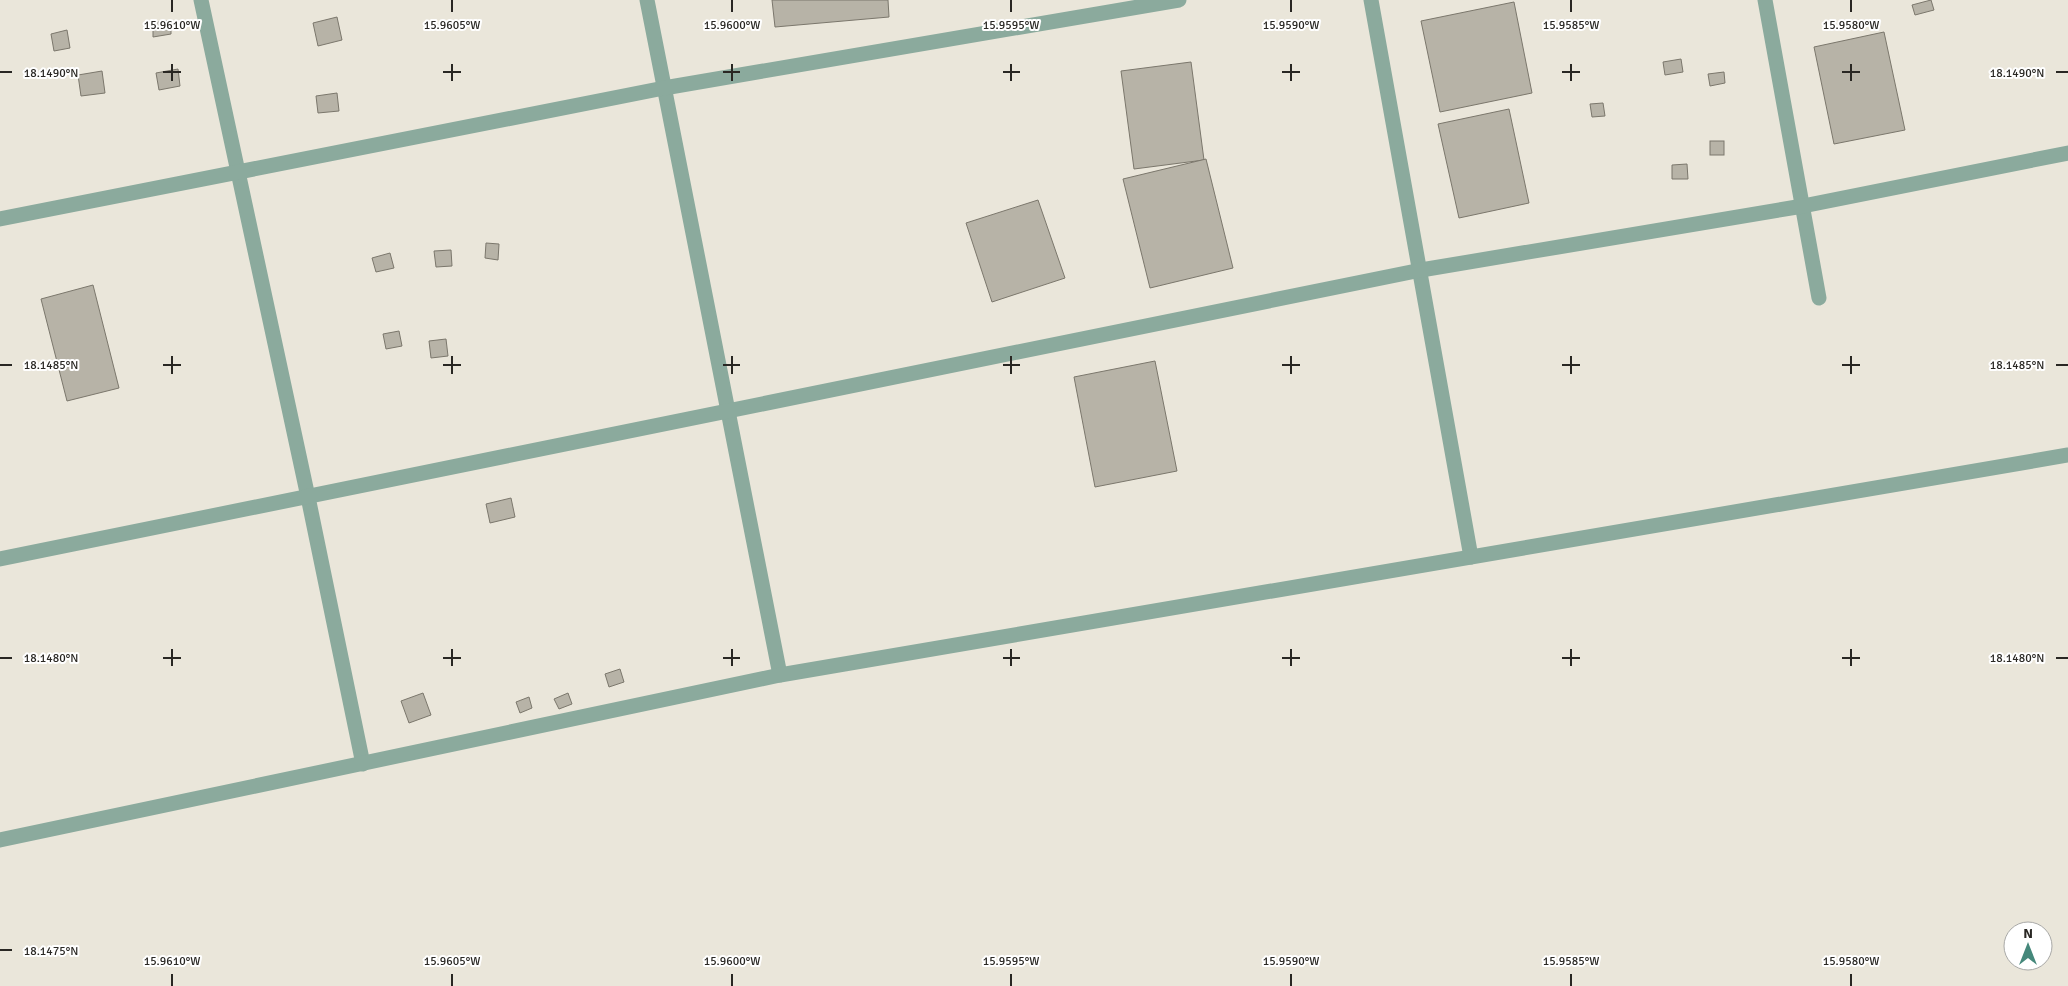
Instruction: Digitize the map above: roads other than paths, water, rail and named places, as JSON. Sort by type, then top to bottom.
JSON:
[{"type":"street","points":[[200,0],[308,497],[363,764]]},
{"type":"street","points":[[646,0],[780,675]]},
{"type":"street","points":[[0,219],[664,88],[1178,0]]},
{"type":"street","points":[[1371,0],[1471,557]]},
{"type":"street","points":[[1765,0],[1820,298]]},
{"type":"street","points":[[0,560],[1420,270],[1803,206],[2068,153]]},
{"type":"street","points":[[0,840],[780,675],[2068,455]]}]
